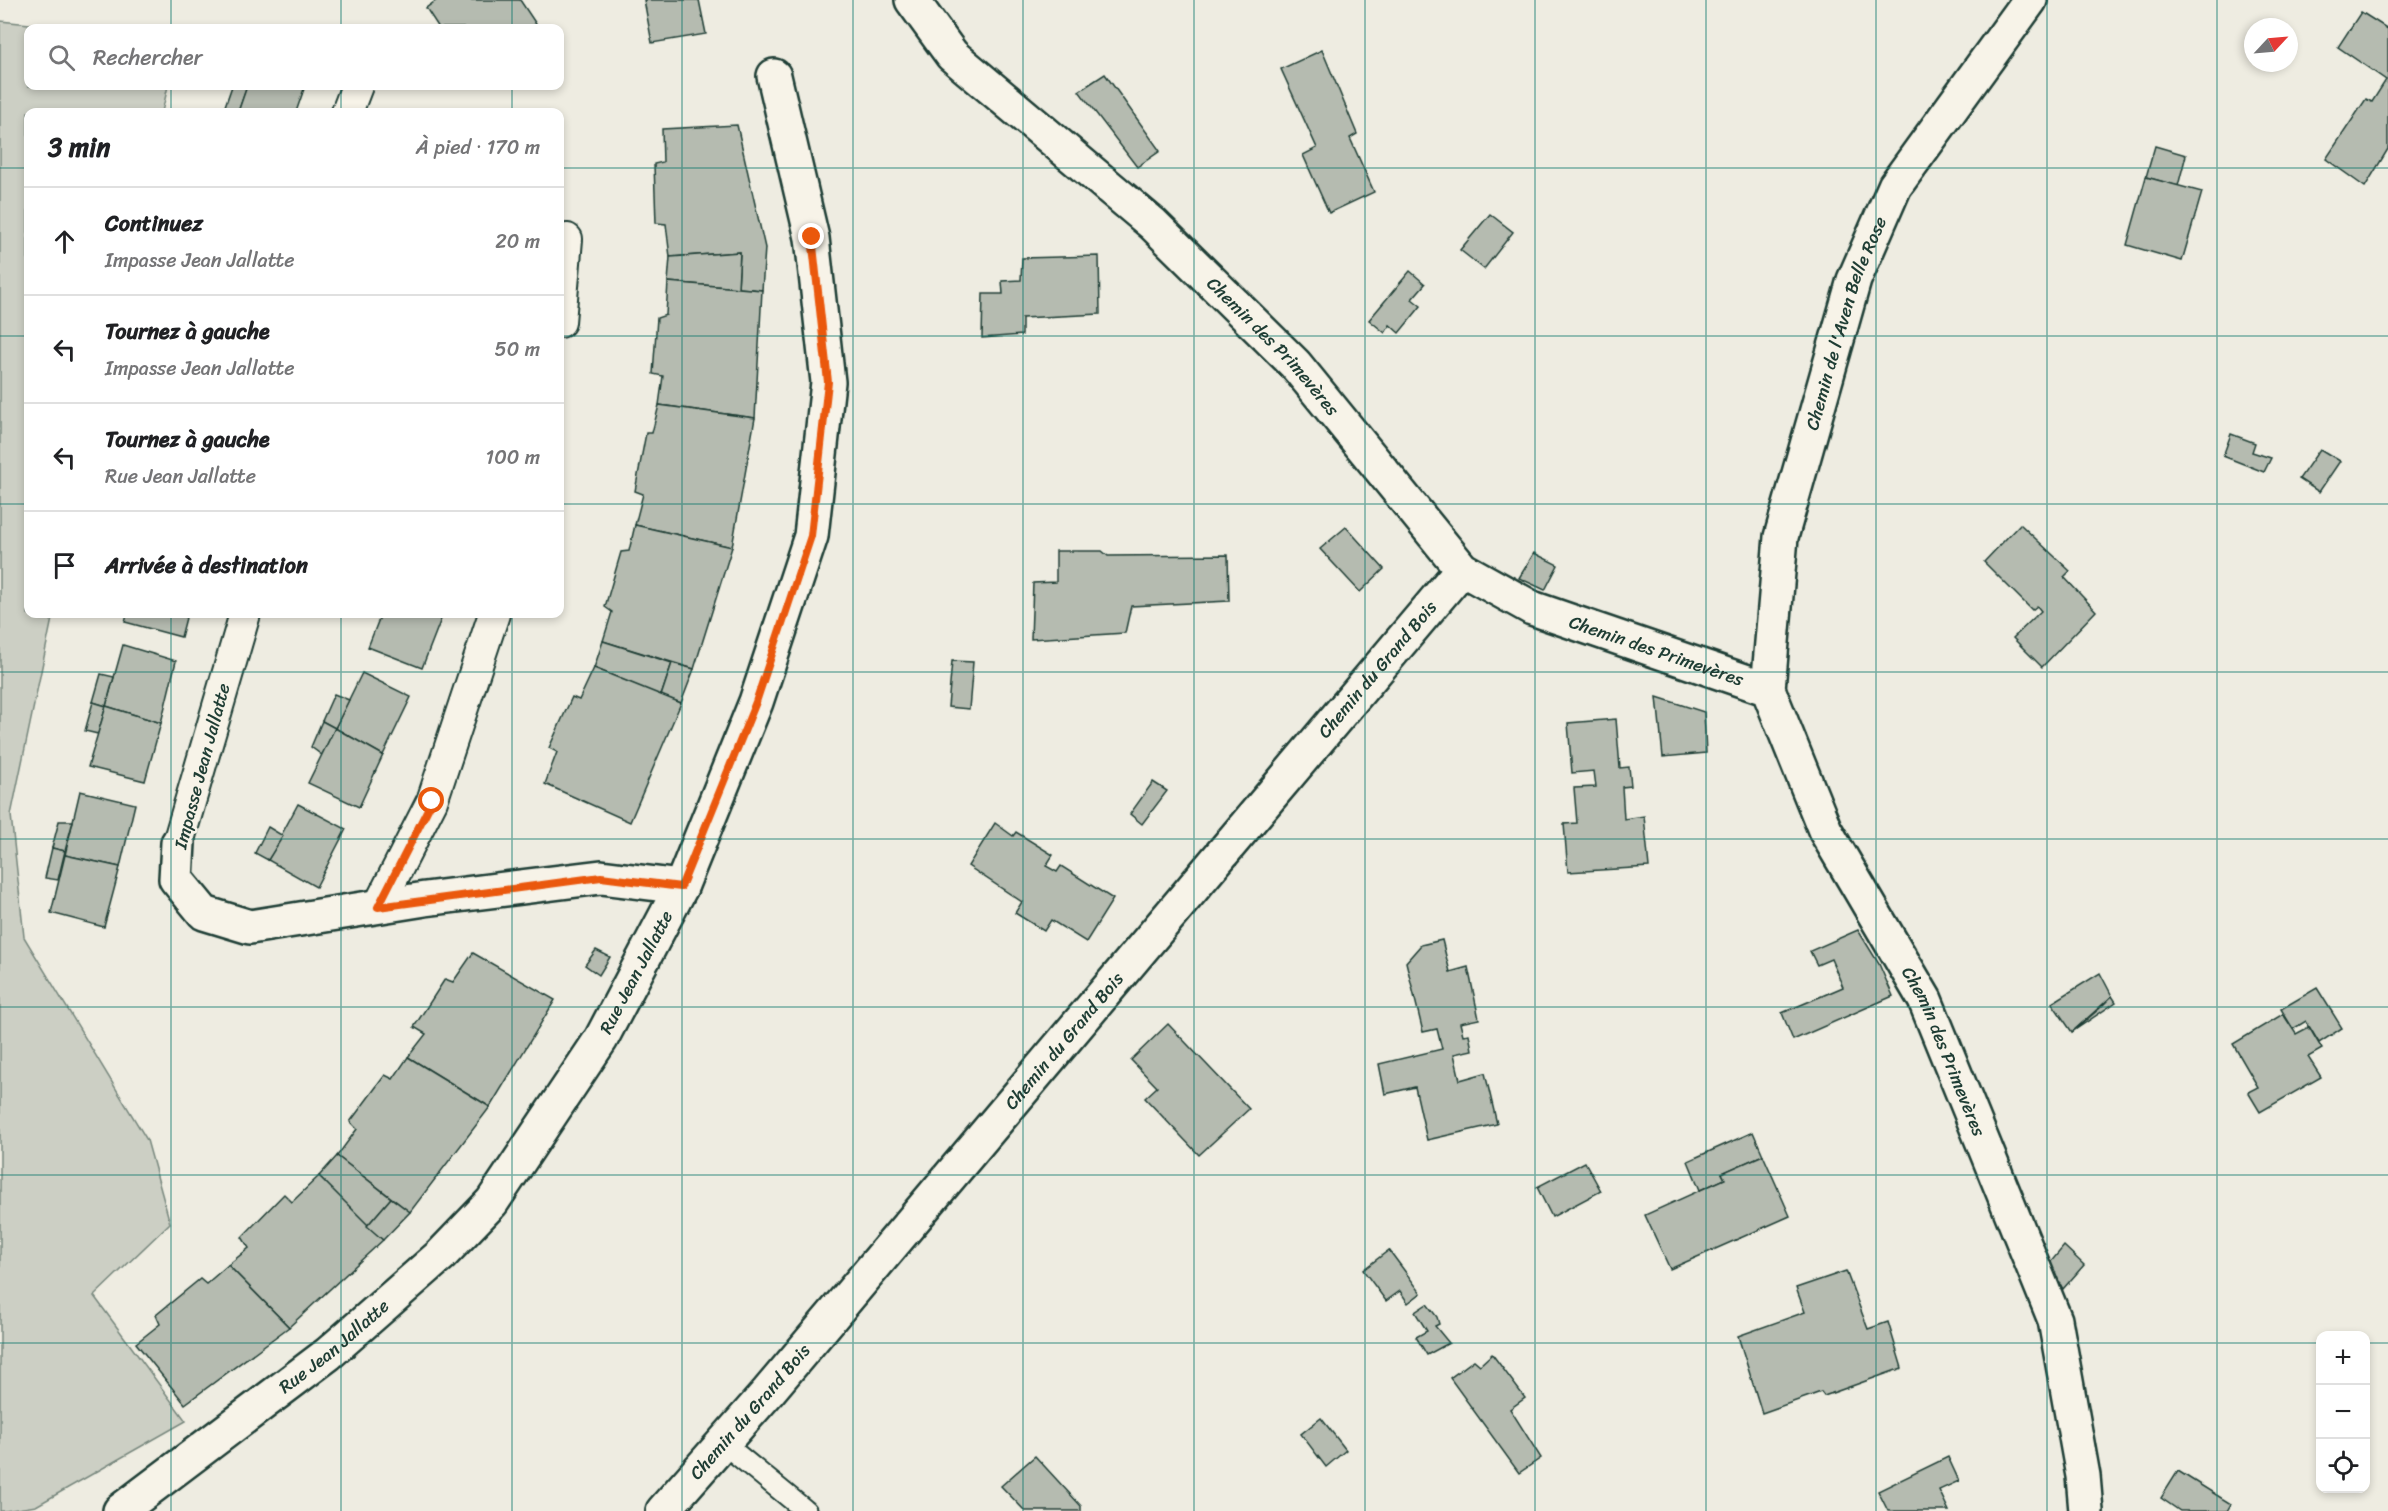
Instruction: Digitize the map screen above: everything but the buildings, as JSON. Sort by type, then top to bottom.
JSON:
[{"type":"street","name":"Chemin des Primevères","points":[[912,0],[952,55],[1153,224],[1295,364],[1462,569],[1532,608],[1768,689],[1825,830],[1925,1000],[2055,1320],[2083,1476],[2086,1511]]},
{"type":"street","name":"Chemin de l'Aven Belle Rose","points":[[1768,689],[1781,537],[1854,280],[1895,186],[2030,0]]},
{"type":"street","name":"Rue Jean Jallatte","points":[[120,1511],[328,1354],[441,1255],[492,1202],[601,1039],[681,887],[756,702],[811,536],[828,382],[812,237],[774,76]]},
{"type":"street","points":[[349,108],[355,90]]},
{"type":"street","points":[[564,274],[567,238]]},
{"type":"street","name":"Chemin du Grand Bois","points":[[663,1511],[1462,569]]},
{"type":"street","name":"Impasse Jean Jallatte","points":[[244,618],[178,843],[176,879],[204,913],[250,927],[601,877],[681,887]]},
{"type":"street","points":[[378,907],[432,801],[493,618]]},
{"type":"lane","points":[[723,1443],[806,1511]]},
{"type":"shaded area","points":[[0,21],[30,24],[24,24],[24,90],[167,90],[163,108],[24,108],[24,618],[52,618],[11,815],[24,937],[147,1140],[170,1223],[94,1296],[186,1421],[36,1506],[0,1511]]},
{"type":"route","points":[[432,801],[378,907],[601,877],[681,887],[756,702],[811,536],[828,382],[812,237]]}]
